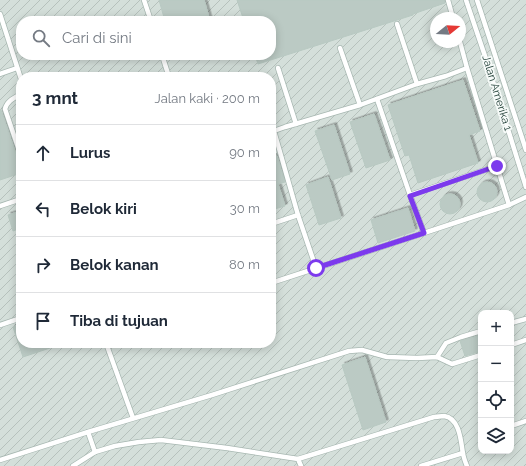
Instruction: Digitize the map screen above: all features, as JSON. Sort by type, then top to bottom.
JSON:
[{"type":"lane","points":[[144,0],[149,16]]},
{"type":"lane","points":[[448,0],[451,12]]},
{"type":"lane","name":"Jalan Amerika 1","points":[[466,0],[526,185]]},
{"type":"lane","name":"Jalan Amerika 1","points":[[478,0],[526,150]]},
{"type":"lane","points":[[0,14],[19,72]]},
{"type":"lane","points":[[397,24],[417,84]]},
{"type":"lane","points":[[340,48],[360,105]]},
{"type":"lane","points":[[462,48],[510,204]]},
{"type":"lane","points":[[164,60],[167,72]]},
{"type":"lane","points":[[0,74],[18,68]]},
{"type":"lane","points":[[278,68],[296,124]]},
{"type":"lane","points":[[276,131],[360,105],[417,84],[446,76],[467,68]]},
{"type":"lane","points":[[16,97],[9,101],[5,109],[16,141]]},
{"type":"lane","points":[[377,99],[424,233]]},
{"type":"lane","points":[[276,145],[316,268]]},
{"type":"lane","points":[[410,196],[497,166]]},
{"type":"lane","points":[[276,281],[510,204],[526,197]]},
{"type":"lane","points":[[0,206],[16,201]]},
{"type":"lane","points":[[276,222],[298,215]]},
{"type":"lane","points":[[514,322],[526,319]]},
{"type":"lane","points":[[0,325],[16,320]]},
{"type":"lane","points":[[437,357],[446,343],[478,332]]},
{"type":"lane","points":[[514,344],[526,340]]},
{"type":"lane","points":[[108,348],[133,418]]},
{"type":"lane","points":[[0,460],[349,351],[362,350],[387,357],[437,357],[452,364],[478,356]]},
{"type":"lane","points":[[72,466],[77,465],[95,452],[115,446],[161,440],[298,459],[434,417],[445,416],[452,420],[458,428],[467,466]]},
{"type":"lane","points":[[514,425],[526,421]]},
{"type":"lane","points":[[88,432],[95,452]]},
{"type":"lane","points":[[421,466],[463,453]]},
{"type":"lane","points":[[298,459],[301,466]]},
{"type":"shaded area","points":[[0,0],[526,0],[526,466],[0,466]]},
{"type":"building","points":[[159,0],[204,0],[209,16],[164,16]]},
{"type":"building","points":[[237,0],[444,0],[445,3],[413,15],[276,58],[276,16],[242,16]]},
{"type":"building","points":[[257,60],[271,60],[258,64]]},
{"type":"building","points":[[463,80],[480,131],[469,135],[478,163],[418,183],[409,155],[405,156],[388,105]]},
{"type":"building","points":[[1,110],[16,154],[16,175],[0,180]]},
{"type":"building","points":[[374,114],[390,160],[366,168],[350,122]]},
{"type":"building","points":[[334,125],[350,174],[332,180],[315,131]]},
{"type":"building","points":[[276,156],[285,182],[278,184],[285,206],[276,209]]},
{"type":"building","points":[[328,177],[341,218],[319,225],[306,185]]},
{"type":"building","points":[[487,182],[494,185],[497,192],[494,199],[487,202],[480,199],[477,192],[480,185]]},
{"type":"building","points":[[450,194],[457,197],[460,204],[457,211],[450,214],[443,211],[440,204],[443,197]]},
{"type":"building","points":[[408,208],[415,231],[378,243],[371,220]]},
{"type":"building","points":[[16,213],[16,230],[13,231],[8,215]]},
{"type":"building","points":[[16,326],[16,336],[13,327]]},
{"type":"building","points":[[478,336],[478,352],[465,356],[460,341]]},
{"type":"building","points":[[20,348],[50,348],[23,357]]},
{"type":"building","points":[[365,357],[386,422],[363,430],[342,365]]},
{"type":"route","points":[[316,268],[424,233],[410,196],[497,166]]}]
